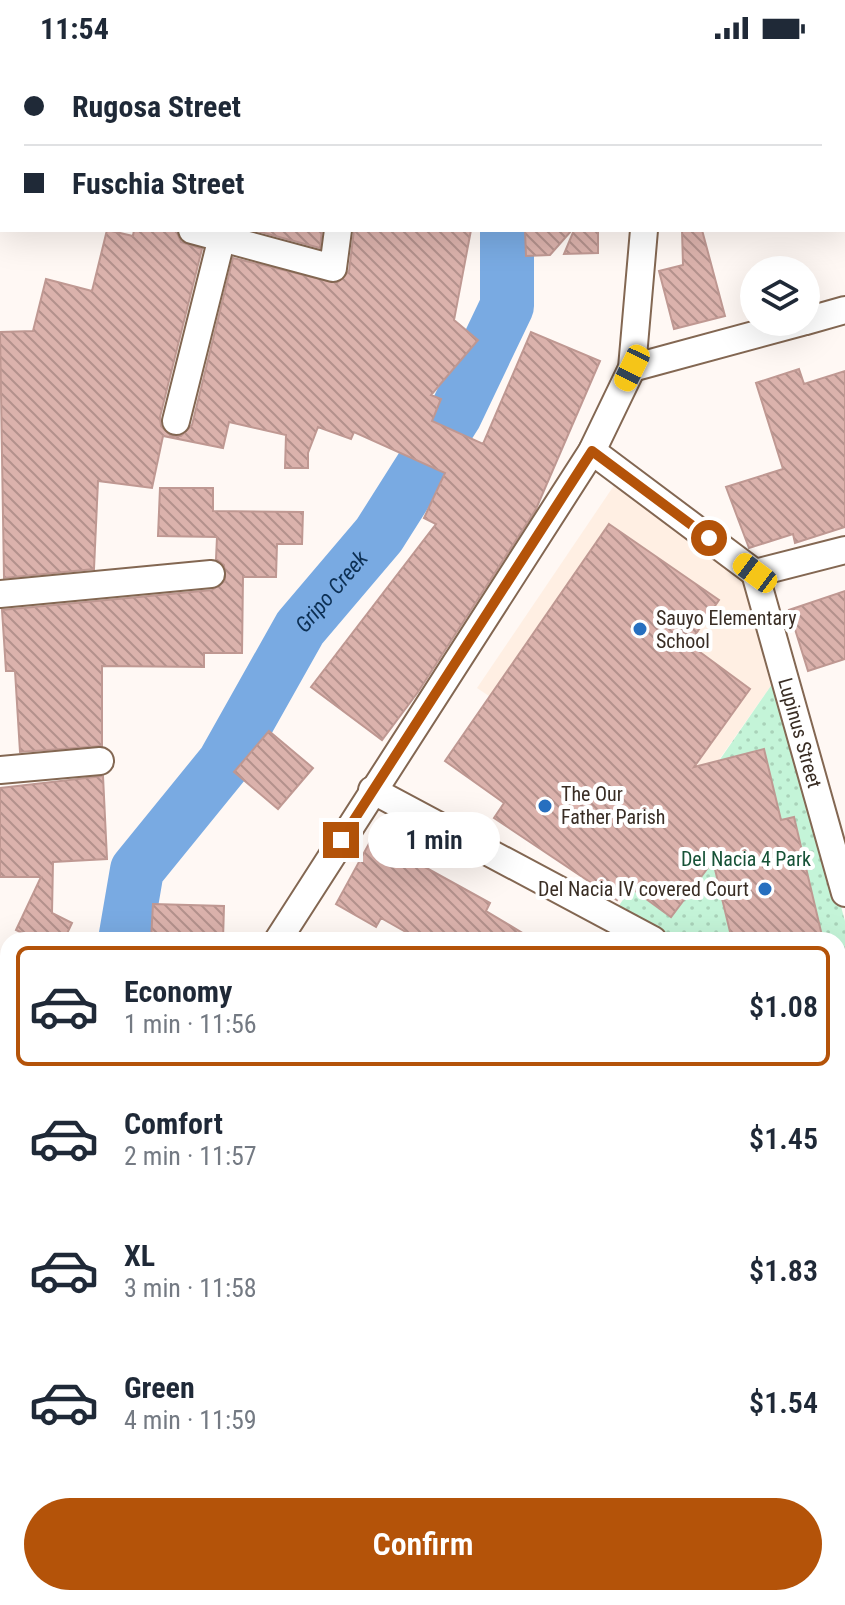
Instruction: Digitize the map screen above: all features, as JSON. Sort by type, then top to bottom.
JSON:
[{"type":"street","points":[[201,232],[333,268],[338,232]]},
{"type":"street","points":[[283,932],[592,451],[632,368],[644,232]]},
{"type":"street","points":[[176,421],[222,237]]},
{"type":"street","points":[[820,317],[845,310]]},
{"type":"street","points":[[632,368],[752,336]]},
{"type":"street","points":[[592,451],[755,573],[845,550]]},
{"type":"street","name":"Lupinus Street","points":[[755,573],[845,893]]},
{"type":"street","points":[[0,594],[211,574]]},
{"type":"street","points":[[0,770],[100,761]]},
{"type":"street","points":[[372,790],[638,932]]},
{"type":"shaded area","name":"Sauyo Elementary School","points":[[617,481],[749,582],[777,677],[676,821],[477,688]]},
{"type":"green space","name":"Del Nacia 4 Park","points":[[777,677],[845,921],[845,932],[661,932],[618,907]]},
{"type":"building","points":[[107,232],[133,236],[134,232],[177,232],[181,242],[202,249],[160,417],[161,426],[171,436],[181,436],[192,425],[233,258],[337,283],[349,271],[354,232],[471,232],[454,320],[478,340],[431,395],[441,399],[432,421],[483,444],[531,332],[600,361],[536,509],[418,692],[382,740],[311,687],[436,524],[424,518],[445,473],[354,432],[351,439],[318,427],[308,453],[308,468],[285,468],[286,435],[229,422],[223,448],[163,436],[152,488],[98,481],[94,569],[4,578],[0,332],[33,331],[46,279],[92,291]]},
{"type":"building","points":[[260,232],[322,232],[320,248]]},
{"type":"building","points":[[525,232],[570,232],[550,255],[526,256]]},
{"type":"building","points":[[573,232],[598,232],[598,253],[564,254]]},
{"type":"building","points":[[682,232],[703,232],[725,316],[674,329],[659,271],[683,265]]},
{"type":"building","points":[[799,369],[804,384],[845,371],[845,527],[795,543],[793,534],[749,548],[726,487],[783,469],[756,383]]},
{"type":"building","points":[[160,488],[213,488],[213,511],[303,512],[302,544],[277,544],[276,577],[243,577],[242,653],[204,653],[204,667],[102,666],[102,746],[20,752],[15,671],[6,671],[2,610],[212,590],[225,581],[224,565],[216,559],[217,537],[158,536]]},
{"type":"building","points":[[609,524],[719,600],[689,644],[750,689],[694,767],[764,749],[781,820],[794,817],[821,932],[730,932],[713,861],[671,917],[627,885],[617,900],[494,818],[504,803],[445,761]]},
{"type":"building","points":[[845,591],[845,659],[808,671],[789,610]]},
{"type":"building","points":[[269,731],[313,768],[278,809],[234,772]]},
{"type":"building","points":[[103,776],[107,859],[53,862],[52,913],[72,923],[68,932],[16,930],[41,877],[0,877],[0,788]]},
{"type":"building","points":[[372,838],[490,903],[486,911],[521,932],[406,932],[381,918],[376,927],[336,904]]},
{"type":"building","points":[[153,904],[224,906],[223,932],[151,932]]},
{"type":"waterway","name":"Gripo Creek","points":[[126,932],[137,870],[224,763],[300,628],[379,535],[455,415],[507,306],[507,232]]},
{"type":"place","name":"Sauyo Elementary School","points":[[640,629]]},
{"type":"place","name":"The Our Father Parish","points":[[545,806]]},
{"type":"place","name":"Del Nacia IV covered Court","points":[[765,889]]},
{"type":"route","points":[[341,840],[592,451],[709,538]]}]
